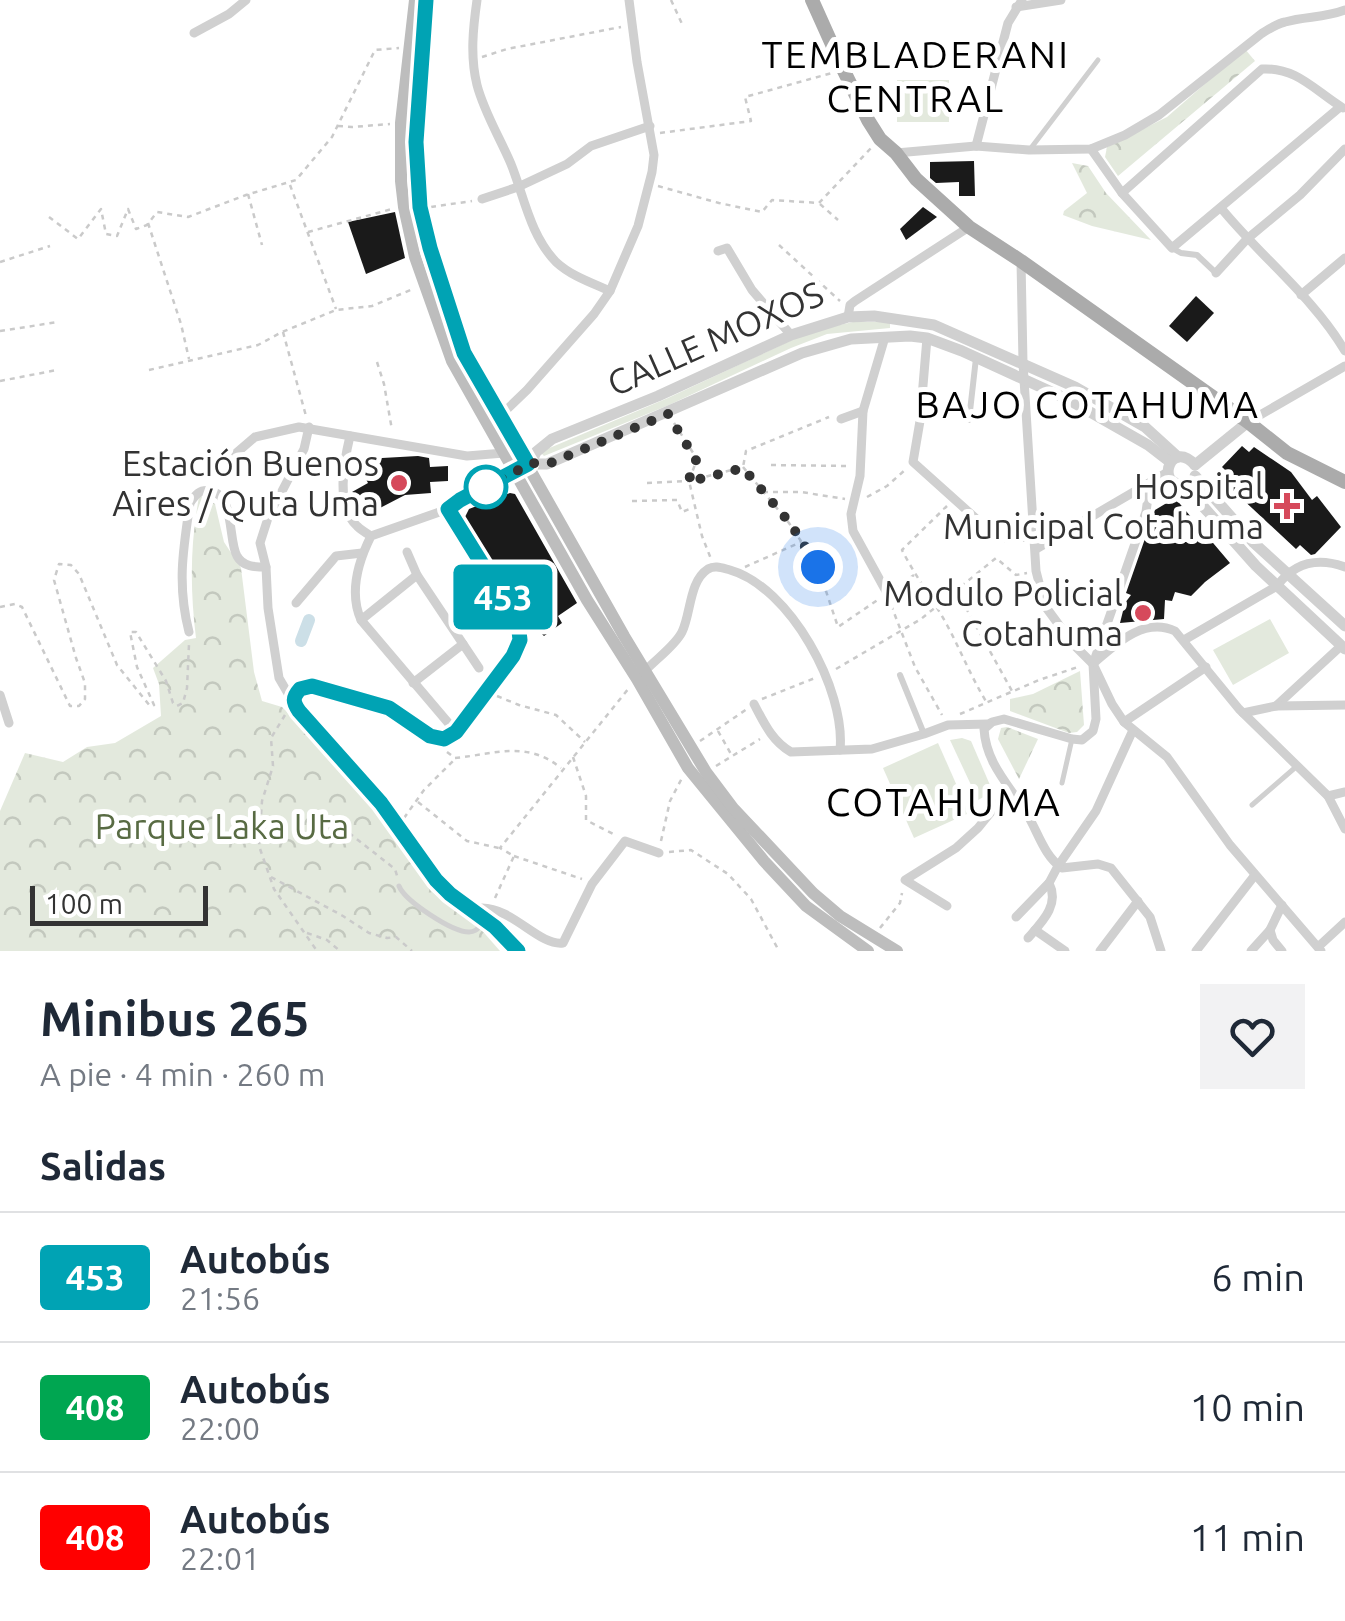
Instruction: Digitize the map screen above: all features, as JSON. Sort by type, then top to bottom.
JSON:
[{"type":"main road","points":[[415,0],[402,123],[401,181],[424,284],[452,361],[587,600],[706,772],[733,808],[813,893],[870,944]]},
{"type":"main road","points":[[426,0],[416,142],[420,207],[464,353],[530,464],[688,768],[806,906],[870,944],[896,951]]},
{"type":"main road","points":[[812,0],[880,139],[916,179],[969,227],[1287,453],[1345,482]]},
{"type":"main road","name":"CALLE MOXOS","points":[[448,509],[530,464]]},
{"type":"main road","points":[[448,509],[520,631],[518,648],[487,692],[450,736],[430,736],[389,708],[312,686],[300,689],[293,702],[381,803],[436,880],[483,914],[518,951]]},
{"type":"street","points":[[194,34],[246,0]]},
{"type":"street","points":[[477,0],[473,26],[477,88],[541,240],[556,261],[571,273],[610,292]]},
{"type":"street","points":[[489,426],[527,390],[594,314],[610,292],[638,226],[654,155],[629,0]]},
{"type":"street","points":[[976,146],[1008,23],[1019,4],[1056,1]]},
{"type":"street","points":[[896,153],[976,146],[1091,149],[1140,128],[1277,25],[1345,10]]},
{"type":"street","points":[[1122,193],[1262,69],[1294,73],[1342,108],[1172,248]]},
{"type":"street","points":[[482,200],[567,164],[591,146],[650,130]]},
{"type":"street","points":[[1091,149],[1122,193],[1172,248],[1203,258],[1216,272],[1246,239],[1300,195],[1345,148]]},
{"type":"street","points":[[1222,208],[1246,239],[1301,295],[1345,351]]},
{"type":"street","name":"CALLE MOXOS","points":[[969,227],[849,311],[552,440],[536,452],[530,464],[548,464],[802,353],[851,339],[885,337],[927,338],[1024,378],[1099,414],[1172,464]]},
{"type":"street","points":[[718,252],[727,248],[752,290],[790,335]]},
{"type":"street","points":[[1301,295],[1345,258]]},
{"type":"street","points":[[1021,261],[1036,572],[1045,606],[1073,644],[1094,664],[1124,722],[1168,756],[1230,846],[1320,949],[1345,922]]},
{"type":"street","points":[[849,311],[934,324],[1075,387],[1145,427],[1172,464],[1171,480],[1184,484],[1277,586],[1343,648],[1276,706]]},
{"type":"street","points":[[885,337],[862,411],[861,466],[851,514],[852,531],[886,594]]},
{"type":"street","points":[[927,338],[914,462],[991,532],[1036,543],[1150,482],[1172,464],[1197,464]]},
{"type":"street","points":[[968,420],[976,357]]},
{"type":"street","points":[[1184,484],[1190,482],[1197,464],[1248,422],[1345,366]]},
{"type":"street","points":[[842,419],[862,411]]},
{"type":"street","points":[[293,702],[279,678],[260,544],[268,518],[304,450],[309,427]]},
{"type":"street","points":[[228,461],[255,436],[309,427],[468,456],[504,453]]},
{"type":"street","points":[[350,436],[346,452],[346,508],[356,526],[371,536]]},
{"type":"street","points":[[1197,464],[1254,544],[1345,626]]},
{"type":"street","points":[[754,704],[770,734],[791,752],[883,747],[946,723],[988,724],[1004,720],[1082,740],[1094,731],[1094,664],[1146,512],[1150,482]]},
{"type":"street","points":[[189,632],[180,572],[194,496],[212,490],[218,494],[228,513],[234,552],[252,566],[266,568]]},
{"type":"street","points":[[448,509],[371,536],[362,553],[354,599],[360,620],[450,736]]},
{"type":"street","points":[[407,552],[417,575],[479,668]]},
{"type":"street","points":[[296,603],[336,556],[362,553]]},
{"type":"street","points":[[1184,640],[1277,586],[1286,574],[1313,563],[1345,567]]},
{"type":"street","points":[[641,675],[681,634],[698,581],[706,570],[714,566],[735,571],[758,583],[786,610],[812,648],[826,675],[840,731],[840,750]]},
{"type":"street","points":[[360,620],[417,575]]},
{"type":"street","points":[[1094,664],[1119,641],[1137,632],[1166,627],[1175,631],[1243,712],[1328,796],[1345,829]]},
{"type":"street","points":[[413,684],[463,644]]},
{"type":"street","points":[[1124,722],[1206,668]]},
{"type":"street","points":[[900,675],[924,734]]},
{"type":"street","points":[[0,696],[9,723]]},
{"type":"street","points":[[1243,712],[1276,706],[1345,705]]},
{"type":"street","points":[[988,724],[984,728],[987,748],[1008,790],[1025,810],[1058,866],[1098,864],[1110,868],[1150,917],[1161,951]]},
{"type":"street","points":[[1016,918],[1049,883],[1096,812],[1133,730]]},
{"type":"street","points":[[948,906],[905,880],[956,848],[978,828],[1008,790]]},
{"type":"street","points":[[1328,796],[1345,792]]},
{"type":"street","points":[[483,914],[502,911],[558,944],[564,940],[592,884],[625,841],[658,853]]},
{"type":"street","points":[[1196,951],[1254,875]]},
{"type":"street","points":[[1049,883],[1054,893],[1052,905],[1031,934],[1065,951]]},
{"type":"street","points":[[1100,951],[1138,901]]},
{"type":"street","points":[[1252,951],[1270,930],[1282,905]]},
{"type":"street","points":[[1270,930],[1282,951]]},
{"type":"lane","points":[[1029,150],[1098,60]]},
{"type":"lane","points":[[1062,784],[1072,739]]},
{"type":"lane","points":[[1252,805],[1297,766]]},
{"type":"lane","points":[[399,886],[402,894],[420,910],[468,932],[476,931],[483,914]]},
{"type":"path","points":[[671,0],[683,26]]},
{"type":"path","points":[[473,60],[506,49],[632,25]]},
{"type":"path","points":[[49,216],[78,239],[100,209],[106,234],[117,236],[128,208],[136,229],[157,212],[188,216],[296,180],[332,137],[375,50],[410,47]]},
{"type":"path","points":[[650,130],[751,121],[745,97],[843,70]]},
{"type":"path","points":[[338,126],[402,123]]},
{"type":"path","points":[[819,203],[880,139]]},
{"type":"path","points":[[290,182],[336,310]]},
{"type":"path","points":[[649,184],[762,212],[772,200],[819,203],[838,220]]},
{"type":"path","points":[[248,194],[262,245]]},
{"type":"path","points":[[420,207],[482,200]]},
{"type":"path","points":[[307,232],[404,207]]},
{"type":"path","points":[[148,223],[189,361]]},
{"type":"path","points":[[779,245],[849,311]]},
{"type":"path","points":[[0,262],[50,246]]},
{"type":"path","points":[[149,370],[258,346],[336,310],[372,306],[424,284]]},
{"type":"path","points":[[0,330],[58,322]]},
{"type":"path","points":[[282,332],[309,427]]},
{"type":"path","points":[[377,362],[394,442]]},
{"type":"path","points":[[0,381],[56,370]]},
{"type":"path","points":[[668,414],[696,460],[688,482],[714,566]]},
{"type":"path","points":[[842,419],[832,416],[746,451],[743,468],[790,523],[818,567],[838,627],[914,575]]},
{"type":"path","points":[[763,492],[801,492],[854,500],[888,486],[914,462]]},
{"type":"path","points":[[771,465],[861,466]]},
{"type":"path","points":[[647,484],[688,482],[743,468]]},
{"type":"path","points":[[954,499],[902,550],[987,702]]},
{"type":"path","points":[[632,501],[678,500],[682,512],[695,507]]},
{"type":"path","points":[[735,571],[802,542]]},
{"type":"path","points":[[691,748],[762,699],[826,675],[902,631],[996,558],[1016,574],[1036,572]]},
{"type":"path","points":[[0,607],[22,607],[70,706],[79,706],[85,699],[86,683],[54,580],[59,564],[71,565],[79,574],[117,665],[150,706],[154,704],[138,667],[130,632],[136,632],[176,706],[183,702],[186,688],[189,632]]},
{"type":"path","points":[[956,590],[1012,692]]},
{"type":"path","points":[[886,594],[915,668],[946,723],[1070,668],[1094,664]]},
{"type":"path","points":[[500,848],[641,675]]},
{"type":"path","points":[[487,692],[556,715],[586,743]]},
{"type":"path","points":[[293,702],[271,738],[273,766],[262,801],[259,846],[274,889],[317,951]]},
{"type":"path","points":[[717,730],[733,756]]},
{"type":"path","points":[[706,772],[770,734]]},
{"type":"path","points":[[450,736],[442,748],[455,758]]},
{"type":"path","points":[[397,827],[424,790],[455,758],[521,750],[545,755],[562,768]]},
{"type":"path","points":[[573,756],[586,796],[586,820],[625,841]]},
{"type":"path","points":[[688,768],[670,801],[658,853],[690,850],[728,874],[751,899],[779,951]]},
{"type":"path","points":[[418,802],[467,841],[500,848],[592,884]]},
{"type":"path","points":[[349,833],[395,868],[399,886]]},
{"type":"path","points":[[483,914],[514,856]]},
{"type":"path","points":[[270,877],[369,933],[396,937],[412,951]]},
{"type":"path","points":[[870,944],[900,903],[905,880]]},
{"type":"path","points":[[304,932],[327,940],[340,951]]},
{"type":"green space","points":[[1245,49],[1255,61],[1118,176],[1105,157],[1107,147],[1167,117]]},
{"type":"green space","points":[[897,80],[949,80],[949,122],[897,122]]},
{"type":"green space","points":[[1072,163],[1088,166],[1106,193],[1151,240],[1063,215],[1087,193]]},
{"type":"green space","points":[[853,322],[890,322],[890,328],[827,334],[669,405],[544,456],[540,452],[792,340]]},
{"type":"green space","name":"Parque Laka Uta","points":[[199,497],[215,504],[224,542],[241,568],[254,672],[262,701],[282,707],[303,728],[355,784],[431,891],[479,927],[500,951],[0,951],[0,811],[25,753],[63,762],[87,747],[115,743],[161,716],[159,684],[153,668],[185,640],[196,638],[192,567]]},
{"type":"green space","points":[[1270,619],[1289,653],[1233,685],[1213,650]]},
{"type":"green space","points":[[1080,671],[1084,725],[1077,732],[1069,733],[1010,711],[1010,699],[1033,694]]},
{"type":"green space","points":[[1001,728],[1038,739],[1019,779],[998,739]]},
{"type":"green space","points":[[950,740],[971,741],[993,792],[978,800]]},
{"type":"green space","points":[[938,743],[969,813],[914,838],[883,768]]},
{"type":"building","points":[[974,161],[975,196],[959,196],[959,182],[936,183],[930,178],[930,162]]},
{"type":"building","points":[[923,207],[937,217],[906,240],[900,229]]},
{"type":"building","points":[[395,212],[405,258],[366,274],[348,222]]},
{"type":"building","points":[[1196,296],[1214,313],[1187,342],[1169,326]]},
{"type":"building","name":"Hospital Municipal Cotahuma","points":[[1242,446],[1249,452],[1254,447],[1291,472],[1312,500],[1317,496],[1341,527],[1315,554],[1300,545],[1296,549],[1224,482],[1230,475],[1222,467]]},
{"type":"building","name":"Estación Buenos Aires / Quta Uma","points":[[382,458],[429,458],[430,467],[448,466],[448,481],[430,482],[431,493],[405,495],[380,508],[375,497],[359,506],[352,492],[368,483],[363,473],[372,469],[370,464]]},
{"type":"building","points":[[515,494],[577,603],[558,616],[562,623],[544,636],[529,622],[465,517],[469,509]]},
{"type":"building","points":[[1175,498],[1230,563],[1191,596],[1175,592],[1172,601],[1165,600],[1164,619],[1120,623],[1131,595],[1126,593],[1155,510]]},
{"type":"waterway","points":[[301,641],[309,620]]},
{"type":"bus line","name":"453","points":[[426,0],[416,142],[420,207],[464,353],[528,464],[448,509],[518,622],[520,640],[513,656],[456,732],[444,739],[430,736],[395,710],[312,686],[300,689],[293,702],[381,803],[436,880],[495,927],[518,951]]},
{"type":"place","name":"Estación Buenos Aires / Quta Uma","points":[[399,483]]},
{"type":"place","name":"Hospital Municipal Cotahuma","points":[[1287,506]]},
{"type":"place","name":"Modulo Policial Cotahuma","points":[[1143,613]]},
{"type":"district","name":"TEMBLADERANI CENTRAL","points":[[916,76]]},
{"type":"district","name":"BAJO COTAHUMA","points":[[1088,404]]},
{"type":"district","name":"COTAHUMA","points":[[944,801]]},
{"type":"route","points":[[486,487],[532,463],[548,464],[668,414],[696,460],[688,482],[743,468],[790,523],[818,567]]}]
